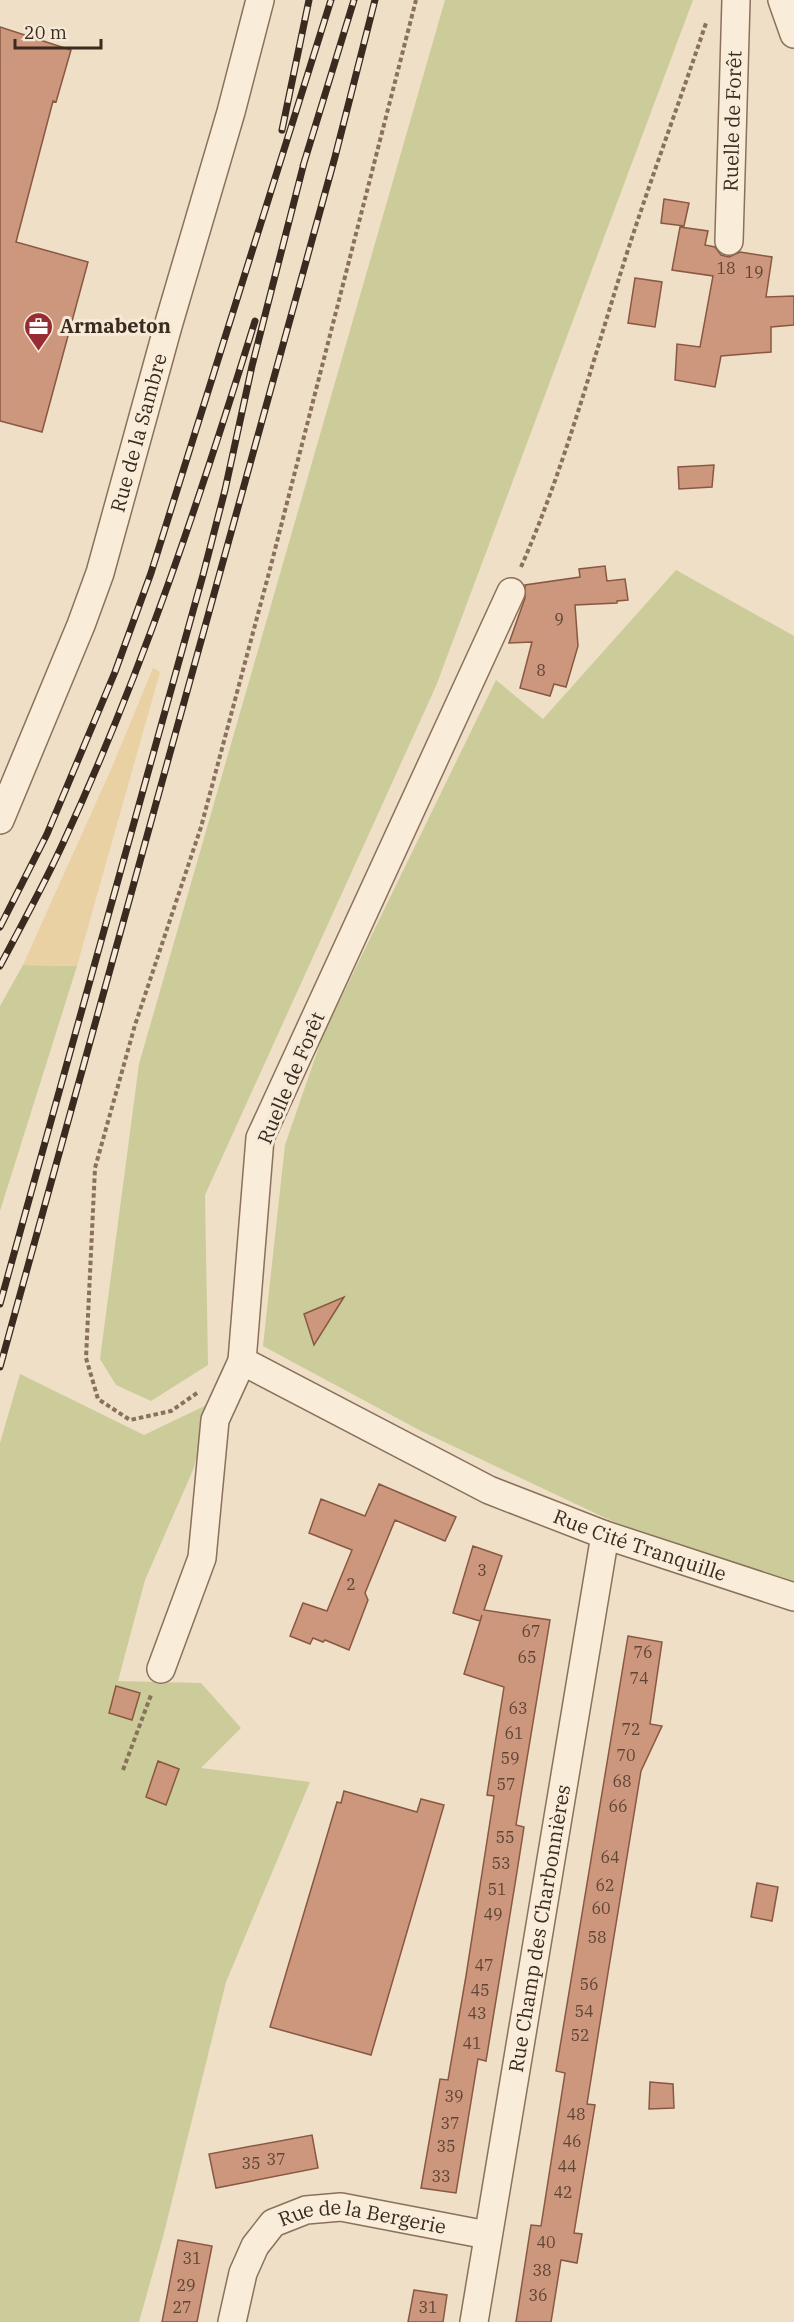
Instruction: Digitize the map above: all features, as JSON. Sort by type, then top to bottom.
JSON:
[{"type":"street","name":"Rue de la Sambre","points":[[0,820],[81,625],[100,573],[168,326],[231,112],[260,0]]},
{"type":"street","name":"Ruelle de Forêt","points":[[729,241],[736,0]]},
{"type":"street","points":[[782,0],[794,34]]},
{"type":"street","name":"Ruelle de Forêt","points":[[161,1669],[202,1558],[215,1420],[242,1361],[260,1138],[511,592]]},
{"type":"street","name":"Rue Cité Tranquille","points":[[242,1361],[489,1490],[605,1535],[794,1597]]},
{"type":"street","name":"Rue Champ des Charbonnières","points":[[474,2322],[605,1535]]},
{"type":"street","name":"Rue de la Bergerie","points":[[232,2322],[243,2273],[255,2246],[273,2223],[306,2210],[342,2207],[487,2235]]},
{"type":"path","points":[[198,1392],[171,1411],[130,1420],[98,1399],[86,1358],[95,1168],[135,1025],[201,827],[270,569],[416,0]]},
{"type":"path","points":[[511,592],[534,537],[575,421],[627,255],[707,22]]},
{"type":"path","points":[[123,1770],[161,1669]]},
{"type":"green space","points":[[445,0],[693,0],[436,686],[205,1195],[208,1365],[151,1401],[116,1385],[100,1359],[139,1064]]},
{"type":"green space","points":[[676,570],[794,636],[794,1587],[737,1580],[421,1431],[263,1346],[285,1145],[323,1035],[496,680],[543,719]]},
{"type":"green space","points":[[23,965],[77,966],[0,1211],[0,1006]]},
{"type":"green space","points":[[20,1374],[144,1435],[213,1402],[193,1470],[145,1580],[118,1681],[201,1683],[241,1728],[201,1768],[310,1782],[226,1982],[164,2233],[139,2322],[0,2322],[0,1443]]},
{"type":"sand","points":[[153,668],[160,672],[77,966],[23,965],[112,767]]},
{"type":"building","points":[[0,27],[71,50],[56,102],[53,101],[16,242],[88,262],[42,432],[0,421]]},
{"type":"building","points":[[664,199],[689,203],[684,226],[661,223]]},
{"type":"building","points":[[680,227],[708,231],[705,245],[715,247],[721,255],[729,257],[740,252],[772,257],[766,297],[794,296],[794,325],[771,327],[771,352],[721,356],[715,387],[675,380],[677,344],[700,347],[713,276],[672,270]]},
{"type":"building","points":[[635,278],[662,282],[655,327],[628,323]]},
{"type":"building","points":[[714,465],[712,487],[679,489],[678,467]]},
{"type":"building","points":[[605,566],[607,581],[625,579],[628,600],[617,601],[617,603],[575,605],[578,646],[566,687],[554,684],[550,696],[520,688],[532,642],[509,643],[525,598],[525,585],[580,577],[579,569]]},
{"type":"building","points":[[344,1297],[314,1345],[304,1314]]},
{"type":"building","points":[[379,1484],[456,1517],[445,1541],[395,1520],[365,1593],[368,1600],[349,1650],[325,1640],[323,1642],[313,1638],[310,1644],[290,1636],[303,1603],[327,1611],[352,1550],[309,1533],[321,1499],[365,1516]]},
{"type":"building","points":[[473,1546],[502,1556],[484,1610],[550,1620],[516,1825],[524,1827],[486,2061],[478,2059],[456,2193],[421,2188],[440,2079],[448,2080],[466,1976],[494,1796],[487,1795],[504,1687],[464,1674],[482,1615],[480,1621],[453,1613]]},
{"type":"building","points":[[628,1636],[662,1642],[650,1724],[662,1726],[641,1771],[587,2104],[595,2105],[574,2233],[582,2234],[577,2263],[561,2260],[551,2322],[516,2322],[531,2225],[541,2226],[565,2073],[556,2071]]},
{"type":"building","points":[[116,1686],[140,1693],[132,1720],[109,1713]]},
{"type":"building","points":[[158,1761],[179,1769],[166,1805],[146,1797]]},
{"type":"building","points":[[344,1791],[417,1812],[421,1799],[444,1805],[371,2055],[270,2027],[337,1802],[341,1803]]},
{"type":"building","points":[[757,1883],[778,1887],[772,1921],[751,1917]]},
{"type":"building","points":[[650,2082],[673,2084],[674,2108],[649,2109]]},
{"type":"building","points":[[312,2135],[318,2168],[216,2188],[209,2154]]},
{"type":"building","points":[[178,2240],[212,2246],[197,2322],[162,2322]]},
{"type":"building","points":[[414,2290],[447,2295],[443,2322],[408,2322]]},
{"type":"railway","points":[[282,130],[309,0]]},
{"type":"railway","points":[[0,927],[47,834],[115,672],[151,573],[331,0]]},
{"type":"railway","points":[[303,166],[354,0]]},
{"type":"railway","points":[[0,1367],[335,157],[375,0]]},
{"type":"railway","points":[[0,1304],[203,575],[225,490],[252,366],[305,159]]},
{"type":"railway","points":[[0,966],[57,857],[119,714],[191,519],[255,321]]},
{"type":"place","name":"Armabeton","points":[[39,352]]}]
